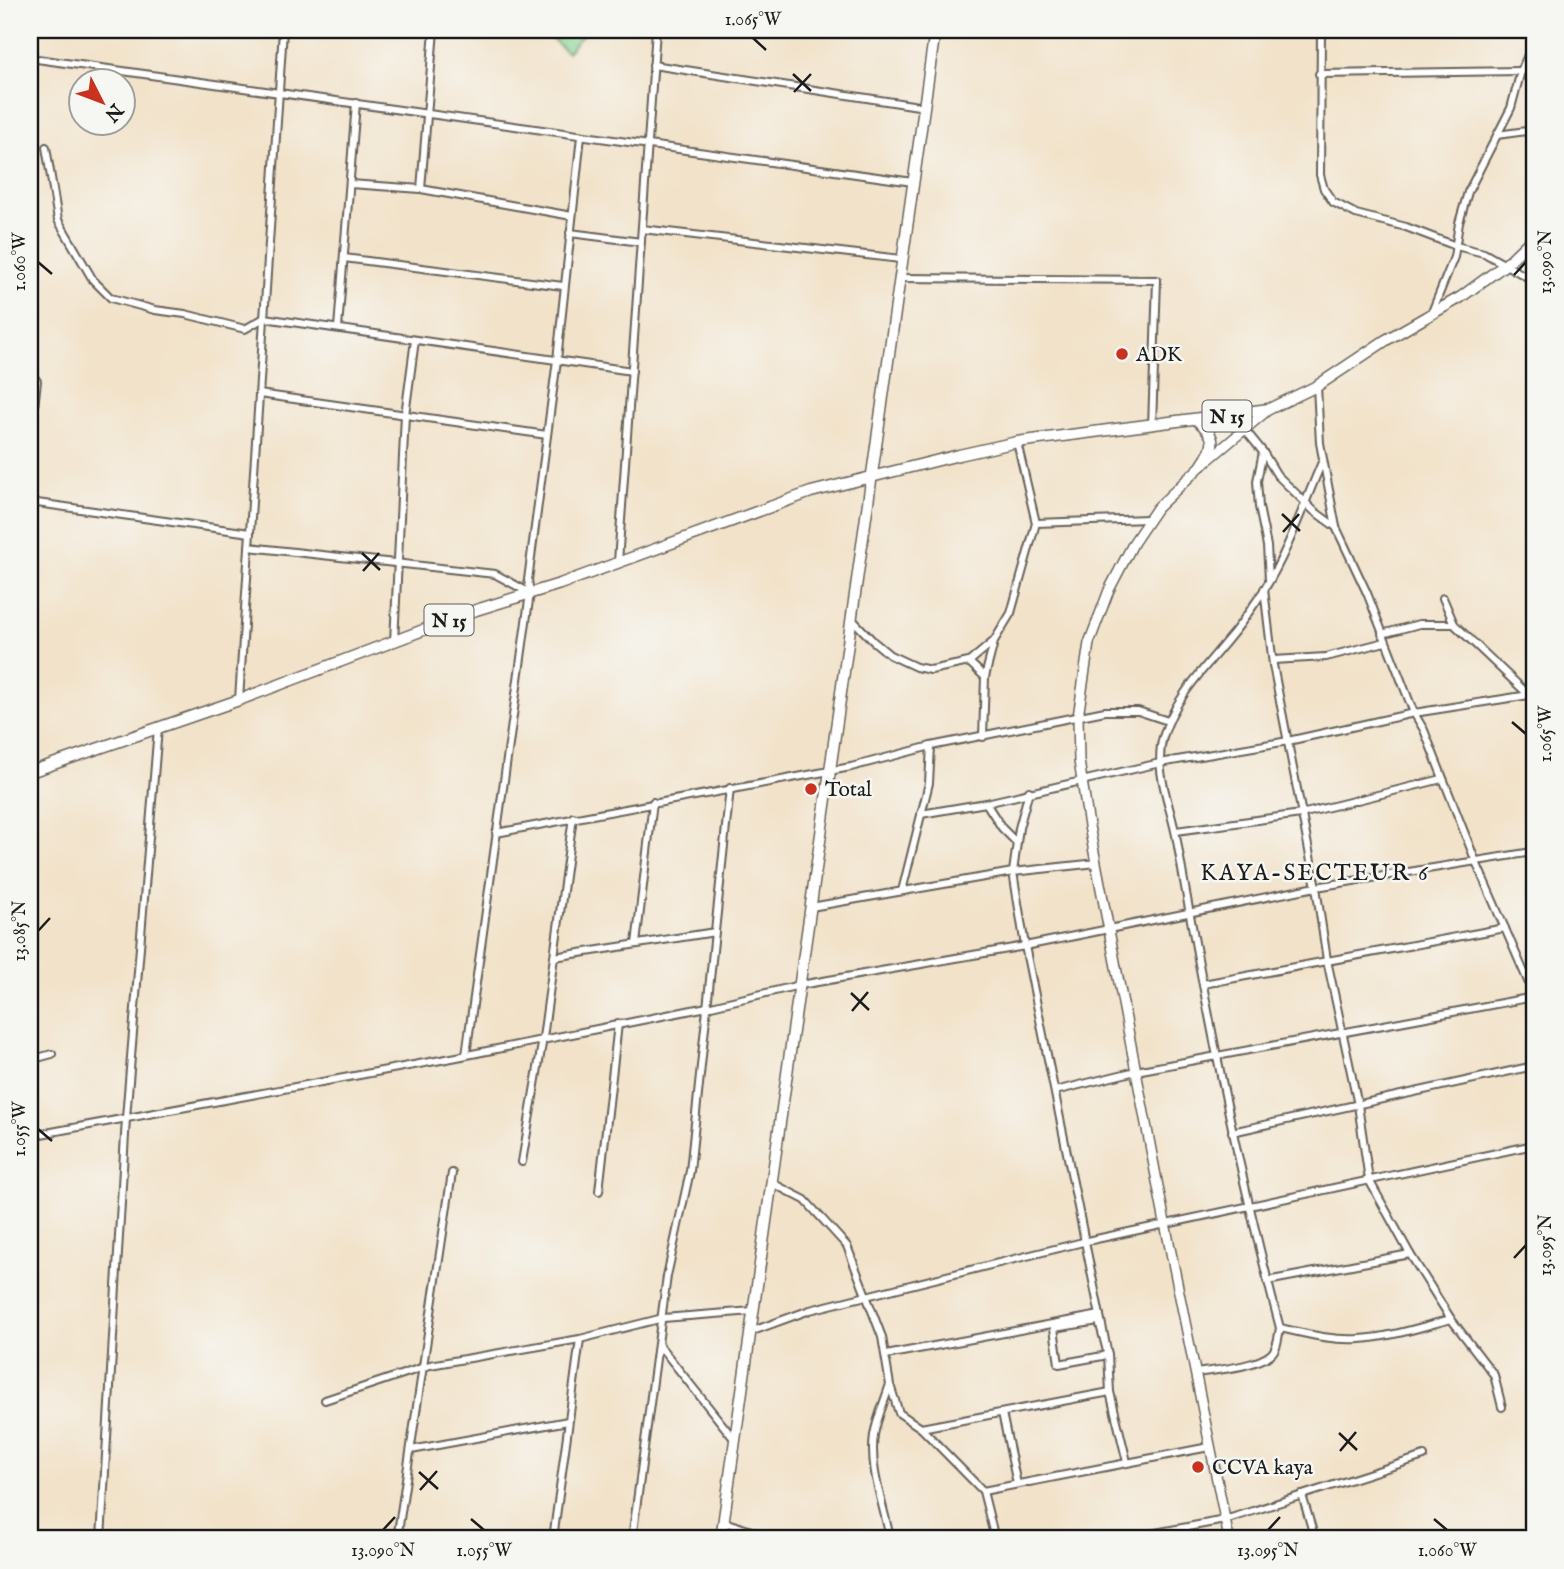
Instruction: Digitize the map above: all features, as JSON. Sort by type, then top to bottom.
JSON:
[{"type":"main road","points":[[721,1539],[935,30]]},
{"type":"main road","name":"N 15","points":[[30,772],[239,700],[476,610],[811,492],[1017,442],[1269,410],[1317,386],[1432,312],[1461,297],[1506,264],[1534,237]]},
{"type":"main road","points":[[1229,1539],[1165,1223],[1081,780],[1078,717],[1089,643],[1115,578],[1148,519],[1175,489],[1269,410]]},
{"type":"main road","points":[[1197,421],[1212,435],[1213,442],[1202,465]]},
{"type":"street","points":[[239,700],[283,30]]},
{"type":"street","points":[[422,189],[434,30]]},
{"type":"street","points":[[618,562],[656,30]]},
{"type":"street","points":[[1321,30],[1320,175],[1324,189],[1333,202],[1356,214],[1406,227],[1456,246],[1484,253],[1534,281]]},
{"type":"street","points":[[1432,312],[1454,257],[1459,223],[1468,192],[1511,108],[1521,71],[1534,41]]},
{"type":"street","points":[[30,58],[913,182]]},
{"type":"street","points":[[653,65],[925,107]]},
{"type":"street","points":[[1319,74],[1521,71]]},
{"type":"street","points":[[338,328],[356,103]]},
{"type":"street","points":[[1497,135],[1534,130]]},
{"type":"street","points":[[466,1055],[530,593],[528,580],[557,360],[581,136]]},
{"type":"street","points":[[46,147],[58,220],[93,280],[111,298],[245,329],[264,318],[632,371]]},
{"type":"street","points":[[350,184],[422,189],[572,216]]},
{"type":"street","points":[[642,229],[901,259]]},
{"type":"street","points":[[570,233],[641,242]]},
{"type":"street","points":[[344,258],[563,286]]},
{"type":"street","points":[[898,278],[1157,280],[1152,426]]},
{"type":"street","points":[[394,642],[405,415],[415,340]]},
{"type":"street","points":[[30,372],[37,381],[30,442]]},
{"type":"street","points":[[1055,1091],[1136,1071],[1534,996],[1362,583],[1336,527],[1322,460],[1317,386]]},
{"type":"street","points":[[259,394],[547,435]]},
{"type":"street","points":[[1246,431],[1264,452],[1277,475],[1304,502],[1336,527]]},
{"type":"street","points":[[983,737],[985,677],[994,641],[1011,613],[1036,523],[1017,442]]},
{"type":"street","points":[[1264,452],[1257,481],[1267,546],[1269,581]]},
{"type":"street","points":[[1195,1373],[1259,1361],[1272,1353],[1280,1328],[1248,1207],[1216,1056],[1176,831],[1160,763],[1162,741],[1168,721],[1193,680],[1232,635],[1269,581],[1322,460]]},
{"type":"street","points":[[30,502],[250,533]]},
{"type":"street","points":[[1036,523],[1148,519]]},
{"type":"street","points":[[249,547],[495,574],[530,593]]},
{"type":"street","points":[[1264,589],[1273,660],[1316,887],[1326,960],[1358,1105],[1369,1180],[1451,1320],[1494,1375],[1502,1407]]},
{"type":"street","points":[[1443,598],[1454,624],[1532,698]]},
{"type":"street","points":[[850,617],[890,654],[916,667],[942,669],[969,662],[994,641]]},
{"type":"street","points":[[1382,634],[1419,624],[1454,624]]},
{"type":"street","points":[[1273,660],[1326,657],[1385,642]]},
{"type":"street","points":[[969,662],[985,677]]},
{"type":"street","points":[[921,814],[986,803],[1160,763],[1288,741],[1414,713],[1532,698]]},
{"type":"street","points":[[496,832],[884,760],[931,746],[1078,717],[1126,710],[1168,721]]},
{"type":"street","points":[[101,1539],[127,1118],[158,728]]},
{"type":"street","points":[[902,891],[929,783],[931,746]]},
{"type":"street","points":[[1176,831],[1301,814],[1442,779]]},
{"type":"street","points":[[632,1539],[667,1276],[690,1171],[730,788]]},
{"type":"street","points":[[1029,792],[1016,842],[1013,872],[1025,946],[1101,1315],[1108,1355],[1110,1392],[1127,1462]]},
{"type":"street","points":[[636,944],[653,802]]},
{"type":"street","points":[[986,803],[1002,828],[1016,842]]},
{"type":"street","points":[[522,1162],[543,1038],[573,817]]},
{"type":"street","points":[[30,1136],[466,1055],[707,1007],[800,985],[1025,946],[1316,887],[1526,853],[1534,854]]},
{"type":"street","points":[[811,907],[1013,872],[1097,863]]},
{"type":"street","points":[[1203,984],[1505,928]]},
{"type":"street","points":[[554,957],[715,932]]},
{"type":"street","points":[[599,1191],[618,1024]]},
{"type":"street","points":[[30,1060],[52,1054]]},
{"type":"street","points":[[1232,1132],[1534,1066]]},
{"type":"street","points":[[750,1332],[810,1310],[1087,1241],[1534,1145]]},
{"type":"street","points":[[397,1539],[452,1173]]},
{"type":"street","points":[[772,1183],[805,1200],[847,1246],[867,1295],[886,1355],[890,1385],[899,1413],[922,1428],[983,1491],[995,1539]]},
{"type":"street","points":[[1268,1281],[1410,1254]]},
{"type":"street","points":[[325,1400],[424,1367],[580,1339],[663,1318],[753,1311]]},
{"type":"street","points":[[886,1355],[1101,1315]]},
{"type":"street","points":[[1280,1328],[1318,1337],[1359,1339],[1384,1336],[1451,1320]]},
{"type":"street","points":[[1099,1321],[1108,1355],[1059,1364],[1054,1328],[1099,1321]]},
{"type":"street","points":[[553,1539],[580,1339]]},
{"type":"street","points":[[659,1345],[736,1440]]},
{"type":"street","points":[[890,1385],[876,1428],[874,1455],[876,1483],[890,1539]]},
{"type":"street","points":[[922,1428],[1110,1392]]},
{"type":"street","points":[[1002,1413],[1017,1484]]},
{"type":"street","points":[[411,1450],[568,1421]]},
{"type":"street","points":[[983,1491],[1209,1447]]},
{"type":"street","points":[[1123,1539],[1225,1520],[1424,1456]]},
{"type":"street","points":[[1302,1495],[1315,1539]]},
{"type":"street","points":[[724,1522],[776,1539]]},
{"type":"green space","points":[[542,30],[587,30],[567,52]]},
{"type":"place","name":"ADK","points":[[1122,354]]},
{"type":"place","name":"Total","points":[[811,789]]},
{"type":"place","name":"CCVA kaya","points":[[1198,1467]]},
{"type":"district","name":"KAYA-SECTEUR 6","points":[[1315,872]]}]
